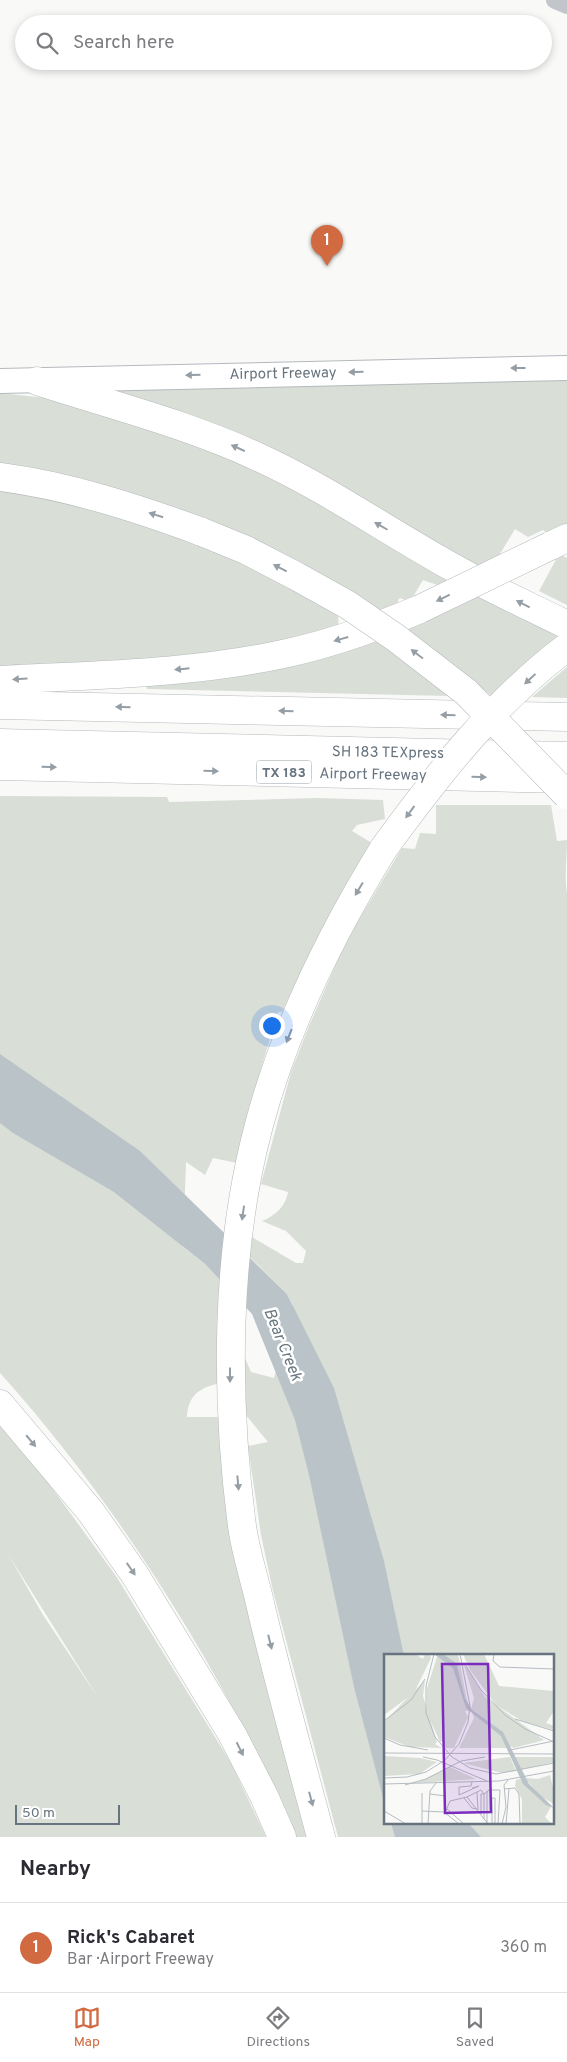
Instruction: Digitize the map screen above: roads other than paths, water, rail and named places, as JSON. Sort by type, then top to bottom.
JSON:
[{"type":"highway","points":[[37,381],[165,420],[213,437],[260,458],[307,482],[453,568],[567,625]]},
{"type":"highway","points":[[0,477],[62,489],[156,515],[246,550],[348,605],[396,638],[466,692],[567,795]]},
{"type":"highway","points":[[0,680],[167,670],[273,656],[357,635],[420,609],[559,542]]},
{"type":"highway","points":[[321,1837],[270,1645],[242,1528],[230,1381],[231,1319],[236,1259],[259,1125],[294,1024],[332,938],[384,848],[460,750],[509,698],[567,647]]},
{"type":"highway","points":[[0,704],[567,717]]},
{"type":"highway","name":"SH 183 TEXpress","points":[[0,727],[567,740]]},
{"type":"highway","name":"SH 183 TEXpress","points":[[0,743],[567,756]]},
{"type":"highway","name":"Airport Freeway","points":[[0,766],[567,779]]},
{"type":"highway","points":[[0,1404],[92,1512],[136,1575],[232,1734],[264,1796],[282,1837]]},
{"type":"main road","name":"Airport Freeway","points":[[0,381],[182,375],[567,368]]},
{"type":"street","points":[[555,0],[567,5]]},
{"type":"water","name":"Bear Creek","points":[[0,1054],[140,1151],[287,1294],[334,1388],[384,1561],[404,1654],[384,1654],[384,1801],[354,1687],[309,1475],[295,1420],[252,1314],[205,1264],[114,1192],[13,1133],[0,1123]]},
{"type":"water","points":[[391,1824],[469,1824],[481,1837],[395,1837]]},
{"type":"place","name":"Rick's Cabaret","points":[[327,266]]}]
